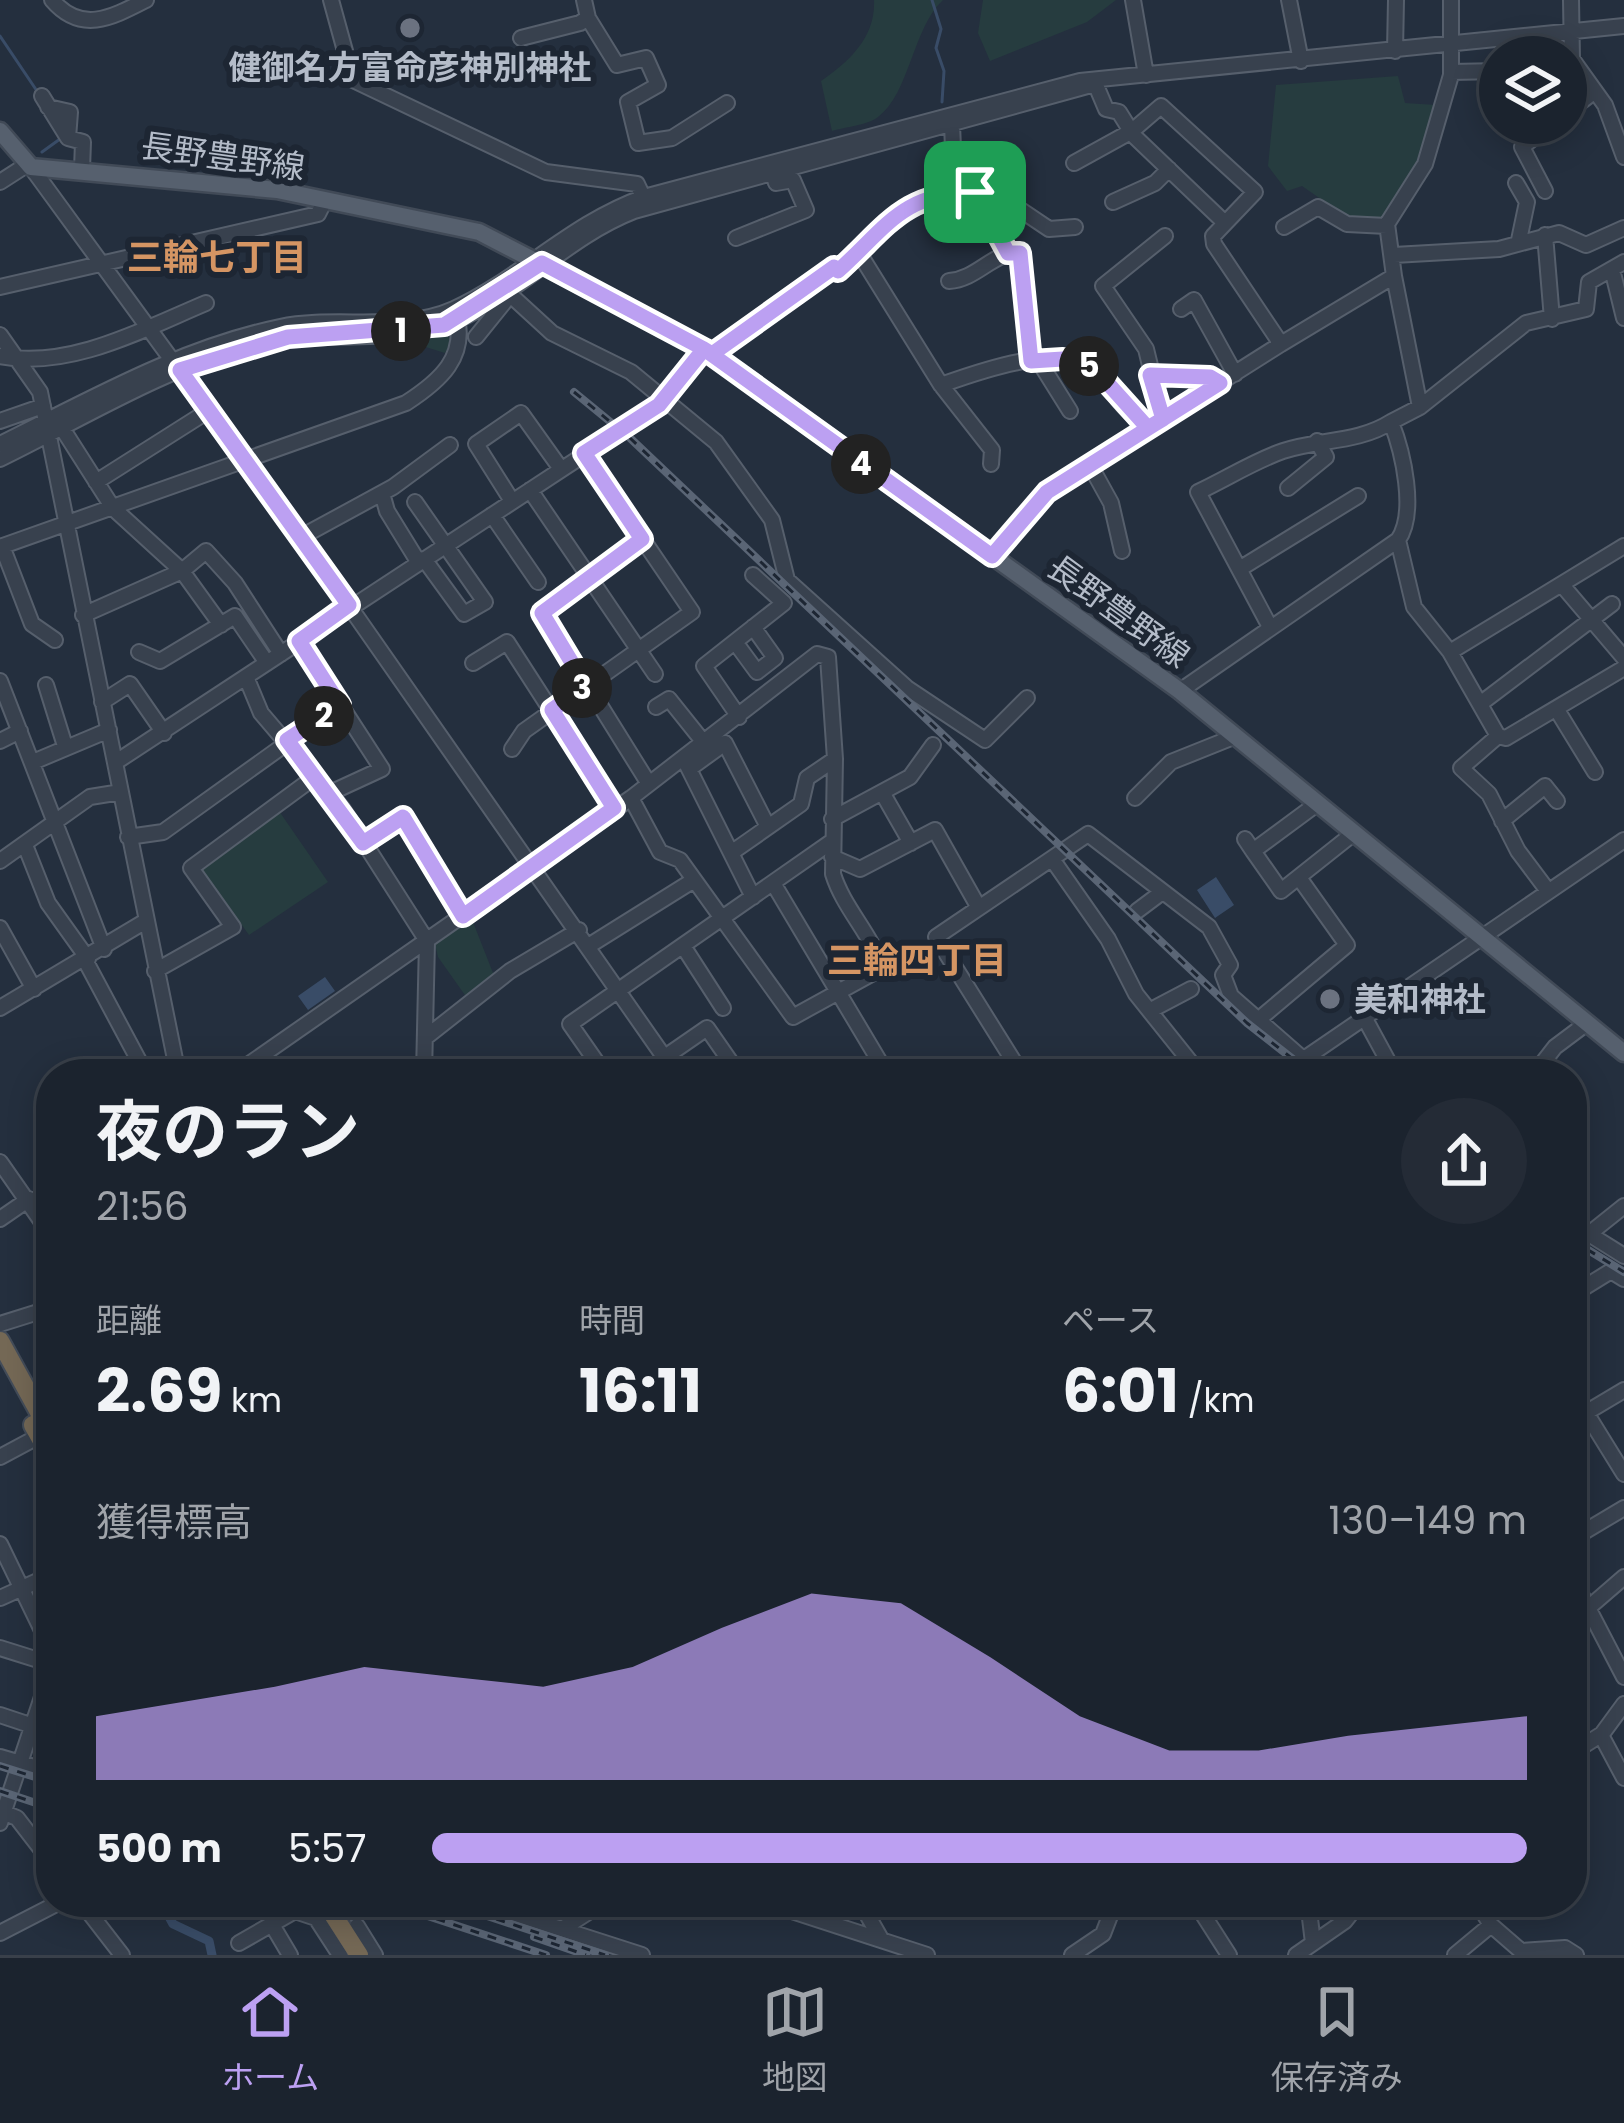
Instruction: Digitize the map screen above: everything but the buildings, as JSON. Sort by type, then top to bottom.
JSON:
[{"type":"highway","points":[[0,1341],[36,1413]]},
{"type":"highway","points":[[0,1367],[36,1419]]},
{"type":"highway","points":[[335,1917],[359,1955]]},
{"type":"main road","points":[[0,131],[30,166]]},
{"type":"main road","name":"長野豊野線","points":[[30,166],[325,200],[479,232],[708,351],[1180,691],[1624,1053]]},
{"type":"street","points":[[52,0],[77,21],[91,22],[146,0]]},
{"type":"street","points":[[331,0],[352,80],[362,88],[396,97],[546,172],[634,183],[645,202]]},
{"type":"street","points":[[584,0],[587,18],[616,64],[646,58],[653,65],[658,86],[628,102],[638,143],[672,138],[727,103]]},
{"type":"street","points":[[1132,0],[1146,75]]},
{"type":"street","points":[[1289,0],[1301,61]]},
{"type":"street","points":[[1395,51],[1396,0]]},
{"type":"street","points":[[1420,407],[1387,226],[1425,164],[1451,71],[1450,0]]},
{"type":"street","points":[[1571,0],[1571,36]]},
{"type":"street","points":[[521,38],[561,32],[587,18]]},
{"type":"street","points":[[645,202],[772,173],[1095,83],[1624,26]]},
{"type":"street","points":[[1451,71],[1479,71]]},
{"type":"street","points":[[457,314],[536,261],[645,202],[1080,81],[1095,83]]},
{"type":"street","points":[[1587,81],[1624,157]]},
{"type":"street","points":[[1095,83],[1106,109],[1119,112],[1169,170],[1225,223]]},
{"type":"street","points":[[1587,97],[1595,91]]},
{"type":"street","points":[[45,102],[68,138],[83,142],[82,169]]},
{"type":"street","points":[[1074,164],[1132,131],[1161,106],[1255,193],[1213,236],[1214,244],[1281,344]]},
{"type":"street","points":[[952,125],[956,193]]},
{"type":"street","points":[[1526,144],[1522,147],[1545,190]]},
{"type":"street","points":[[0,182],[30,166],[301,537],[665,1058],[707,1028],[729,1059]]},
{"type":"street","points":[[1113,202],[1155,183],[1169,170]]},
{"type":"street","points":[[736,238],[806,210],[793,180],[776,183],[772,173]]},
{"type":"street","points":[[1516,183],[1528,202],[1519,240]]},
{"type":"street","points":[[975,192],[1008,253]]},
{"type":"street","points":[[116,762],[624,428],[665,399],[708,351],[859,253],[903,208],[956,193],[994,192],[1049,229],[1075,227]]},
{"type":"street","points":[[0,286],[319,214],[325,200]]},
{"type":"street","points":[[1284,227],[1318,207],[1347,224],[1387,226]]},
{"type":"street","points":[[1394,255],[1499,248],[1558,233],[1586,245],[1624,228]]},
{"type":"street","points":[[1163,419],[1146,349],[1103,286],[1165,236]]},
{"type":"street","points":[[1546,236],[1552,319]]},
{"type":"street","points":[[859,253],[941,385],[992,450],[991,464]]},
{"type":"street","points":[[949,281],[971,278],[1008,253],[1020,253],[1035,362],[1070,411]]},
{"type":"street","points":[[476,337],[536,261]]},
{"type":"street","points":[[1270,627],[1198,492],[1277,452],[1362,436],[1420,407],[1516,329],[1586,309],[1588,282],[1618,265],[1624,318]]},
{"type":"street","points":[[992,556],[1038,500],[1394,276]]},
{"type":"street","points":[[0,444],[177,365],[288,337],[413,331],[507,292]]},
{"type":"street","points":[[507,292],[552,333],[601,353],[716,442],[766,512],[787,580],[907,688],[985,740],[1027,698]]},
{"type":"street","points":[[1181,309],[1194,300],[1235,374]]},
{"type":"street","points":[[0,356],[21,360],[98,346],[206,303]]},
{"type":"street","points":[[55,640],[32,624],[1,546],[387,410],[426,390],[457,356],[457,314]]},
{"type":"street","points":[[0,335],[21,360],[50,423],[113,508],[182,571],[221,625]]},
{"type":"street","points":[[941,385],[1012,360],[1063,359],[1094,368],[1148,428]]},
{"type":"street","points":[[1150,375],[1210,377],[1220,383]]},
{"type":"street","points":[[96,482],[208,411]]},
{"type":"street","points":[[512,501],[476,444],[521,413],[560,469]]},
{"type":"street","points":[[0,421],[50,423]]},
{"type":"street","points":[[1180,691],[1398,540],[1411,515],[1401,475],[1403,452],[1390,422]]},
{"type":"street","points":[[0,459],[50,423]]},
{"type":"street","points":[[50,423],[65,524],[175,1059]]},
{"type":"street","points":[[1288,488],[1326,458],[1317,441]]},
{"type":"street","points":[[301,537],[382,493],[450,445]]},
{"type":"street","points":[[512,749],[524,730],[692,612],[584,453]]},
{"type":"street","points":[[1090,465],[1111,503],[1121,551]]},
{"type":"street","points":[[530,490],[655,674]]},
{"type":"street","points":[[382,493],[387,511],[464,614],[485,602],[415,502]]},
{"type":"street","points":[[1241,568],[1358,496]]},
{"type":"street","points":[[492,515],[538,582]]},
{"type":"street","points":[[642,539],[542,613],[649,784]]},
{"type":"street","points":[[1398,540],[1414,607],[1450,652],[1498,736],[1506,738],[1624,668]]},
{"type":"street","points":[[1450,652],[1624,546]]},
{"type":"street","points":[[83,615],[182,571],[206,551],[274,658]]},
{"type":"street","points":[[740,717],[704,666],[784,603],[753,575]]},
{"type":"street","points":[[1562,585],[1624,658]]},
{"type":"street","points":[[1480,704],[1612,604]]},
{"type":"street","points":[[139,652],[160,661],[236,616],[274,658]]},
{"type":"street","points":[[753,627],[785,679]]},
{"type":"street","points":[[299,641],[382,769],[330,794]]},
{"type":"street","points":[[473,663],[507,642],[614,808]]},
{"type":"street","points":[[735,642],[757,672],[772,660]]},
{"type":"street","points":[[631,798],[660,852],[680,860],[793,1017],[882,968],[875,946],[840,897],[831,850],[835,759],[828,657],[817,654],[705,744],[687,764]]},
{"type":"street","points":[[247,676],[261,713],[330,794],[427,941],[424,1059]]},
{"type":"street","points":[[0,681],[104,949]]},
{"type":"street","points":[[102,702],[130,684],[164,733]]},
{"type":"street","points":[[46,685],[64,746]]},
{"type":"street","points":[[656,706],[669,699],[705,744]]},
{"type":"street","points":[[128,837],[163,832],[340,705]]},
{"type":"street","points":[[1557,710],[1594,772]]},
{"type":"street","points":[[33,762],[109,730]]},
{"type":"street","points":[[0,741],[20,731]]},
{"type":"street","points":[[1135,798],[1172,762],[1236,736]]},
{"type":"street","points":[[1498,736],[1461,768],[1489,794],[1548,891]]},
{"type":"street","points":[[257,1059],[649,784],[725,742],[767,827]]},
{"type":"street","points":[[832,819],[910,777],[933,745]]},
{"type":"street","points":[[731,853],[801,805],[807,778],[835,759]]},
{"type":"street","points":[[687,764],[753,897]]},
{"type":"street","points":[[155,971],[233,927],[190,868],[316,776]]},
{"type":"street","points":[[1502,820],[1545,786],[1557,801]]},
{"type":"street","points":[[0,861],[90,797],[121,792]]},
{"type":"street","points":[[884,794],[910,843]]},
{"type":"street","points":[[1318,803],[1249,845],[1282,891],[1354,833]]},
{"type":"street","points":[[363,843],[403,817],[463,916]]},
{"type":"street","points":[[831,850],[860,869],[935,830],[979,908]]},
{"type":"street","points":[[1012,1059],[936,937],[1088,834],[1209,927],[1230,965],[1223,975],[1231,996],[1303,1059],[1624,840]]},
{"type":"street","points":[[25,845],[48,903],[87,959],[138,1059]]},
{"type":"street","points":[[594,1059],[570,1024],[753,897],[831,850]]},
{"type":"street","points":[[1052,860],[1108,939],[1136,994],[1153,1009],[1189,1059]]},
{"type":"street","points":[[1258,1020],[1347,945],[1300,879]]},
{"type":"street","points":[[590,946],[694,880]]},
{"type":"street","points":[[773,884],[876,1059]]},
{"type":"street","points":[[1138,911],[1161,893]]},
{"type":"street","points":[[0,1008],[144,922]]},
{"type":"street","points":[[0,928],[34,989]]},
{"type":"street","points":[[425,1038],[491,985],[579,930]]},
{"type":"street","points":[[683,946],[723,1008]]},
{"type":"street","points":[[1153,1009],[1191,989]]},
{"type":"street","points":[[1364,1017],[1387,1059]]},
{"type":"street","points":[[1546,1059],[1587,1023]]},
{"type":"street","points":[[0,1162],[36,1212]]},
{"type":"street","points":[[0,1220],[28,1199]]},
{"type":"street","points":[[1624,1206],[1588,1234],[1624,1256]]},
{"type":"street","points":[[1587,1285],[1611,1270],[1624,1279]]},
{"type":"street","points":[[0,1324],[36,1313]]},
{"type":"street","points":[[1587,1412],[1624,1390]]},
{"type":"street","points":[[1587,1426],[1624,1474]]},
{"type":"street","points":[[0,1456],[36,1438]]},
{"type":"street","points":[[1609,1449],[1624,1441]]},
{"type":"street","points":[[1587,1531],[1624,1508]]},
{"type":"street","points":[[0,1544],[36,1618]]},
{"type":"street","points":[[1589,1607],[1624,1577]]},
{"type":"street","points":[[0,1598],[36,1582]]},
{"type":"street","points":[[1587,1603],[1624,1677]]},
{"type":"street","points":[[0,1648],[36,1661]]},
{"type":"street","points":[[1587,1744],[1601,1735],[1624,1704]]},
{"type":"street","points":[[36,1710],[1,1816],[23,1824],[36,1842]]},
{"type":"street","points":[[0,1715],[36,1727]]},
{"type":"street","points":[[1601,1735],[1624,1778]]},
{"type":"street","points":[[0,1757],[36,1767]]},
{"type":"street","points":[[0,1933],[36,1914]]},
{"type":"street","points":[[93,1917],[122,1955]]},
{"type":"street","points":[[239,1943],[280,1917]]},
{"type":"street","points":[[312,1917],[322,1924],[340,1955]]},
{"type":"street","points":[[524,1917],[642,1955]]},
{"type":"street","points":[[562,1929],[581,1917]]},
{"type":"street","points":[[811,1917],[927,1955]]},
{"type":"street","points":[[869,1917],[882,1940]]},
{"type":"street","points":[[1072,1955],[1102,1934],[1109,1917]]},
{"type":"street","points":[[1205,1917],[1229,1955]]},
{"type":"street","points":[[1310,1917],[1313,1943]]},
{"type":"street","points":[[1296,1955],[1348,1917]]},
{"type":"street","points":[[1487,1917],[1521,1952],[1564,1948],[1576,1955]]},
{"type":"street","points":[[271,1923],[290,1955]]},
{"type":"street","points":[[1455,1955],[1491,1924]]},
{"type":"street","points":[[357,1926],[375,1955]]},
{"type":"green space","points":[[874,0],[943,0],[924,27],[889,106],[874,120],[832,131],[821,81],[859,47],[870,26]]},
{"type":"green space","points":[[983,0],[1116,0],[1087,22],[990,61],[978,33]]},
{"type":"green space","points":[[1398,76],[1405,103],[1436,105],[1422,157],[1382,223],[1354,222],[1302,186],[1287,191],[1268,166],[1276,85]]},
{"type":"green space","points":[[447,334],[452,343],[445,353],[400,339]]},
{"type":"green space","points":[[279,811],[328,882],[249,935],[199,865]]},
{"type":"green space","points":[[471,917],[495,978],[467,998],[438,957],[435,944]]},
{"type":"water","points":[[1216,877],[1234,905],[1215,918],[1197,890]]},
{"type":"water","points":[[325,977],[335,991],[308,1010],[298,996]]},
{"type":"waterway","points":[[932,0],[941,29],[936,48],[944,71],[942,102]]},
{"type":"waterway","points":[[0,36],[39,94]]},
{"type":"waterway","points":[[42,152],[60,139]]},
{"type":"waterway","points":[[169,1917],[173,1924],[209,1941],[212,1955]]},
{"type":"railway","points":[[574,392],[630,438],[1247,1023],[1293,1059]]},
{"type":"railway","points":[[1587,1249],[1624,1272]]},
{"type":"railway","points":[[0,1766],[36,1777]]},
{"type":"railway","points":[[0,1791],[36,1803]]},
{"type":"railway","points":[[431,1917],[546,1955]]},
{"type":"railway","points":[[490,1917],[605,1955]]},
{"type":"railway","points":[[534,1937],[586,1955]]},
{"type":"place","name":"健御名方富命彦神別神社","points":[[410,28]]},
{"type":"place","name":"美和神社","points":[[1330,999]]},
{"type":"district","name":"三輪七丁目","points":[[217,257]]},
{"type":"district","name":"三輪四丁目","points":[[917,960]]},
{"type":"route","points":[[975,192],[924,198],[903,208],[838,271],[834,267],[712,354],[704,349],[631,312],[542,263],[459,320],[444,325],[413,331],[288,337],[252,344],[180,370],[349,605],[299,641],[340,705],[287,740],[363,843],[403,817],[463,916],[614,808],[552,710],[586,686],[542,613],[642,539],[584,453],[659,405],[704,349],[992,556],[1047,492],[1220,383],[1210,377],[1150,375],[1163,419],[1148,428],[1094,368],[1063,359],[1031,361],[1020,253],[1008,253],[975,192]]}]
